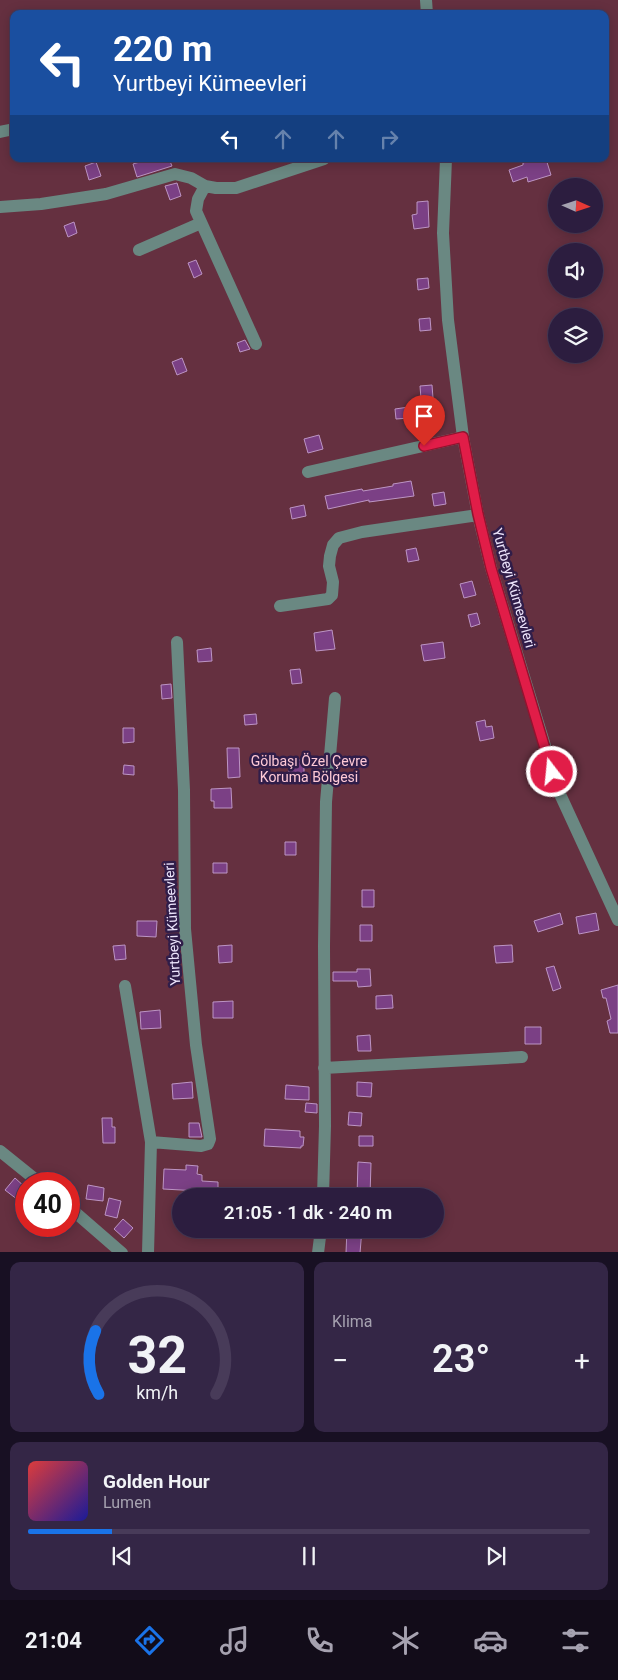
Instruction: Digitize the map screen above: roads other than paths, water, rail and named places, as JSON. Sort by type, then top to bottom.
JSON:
[{"type":"street","points":[[0,207],[40,204],[106,194],[175,174],[191,178],[205,186],[236,188],[315,162]]},
{"type":"street","name":"Yurtbeyi Kümeevleri","points":[[446,162],[443,216],[444,271],[448,320],[463,437],[478,514],[491,568],[559,792],[618,920]]},
{"type":"street","points":[[205,186],[196,206],[201,223],[256,344]]},
{"type":"street","points":[[139,250],[201,223]]},
{"type":"street","points":[[308,472],[463,437]]},
{"type":"street","name":"Yurtbeyi Kümeevleri","points":[[280,606],[328,599],[332,595],[333,582],[329,566],[330,556],[333,545],[339,538],[362,532],[478,514]]},
{"type":"street","name":"Yurtbeyi Kümeevleri","points":[[151,1142],[201,1146],[208,1144],[210,1139],[196,1044],[185,929],[183,781],[177,642]]},
{"type":"street","points":[[323,1188],[326,802],[335,698]]},
{"type":"street","points":[[125,986],[151,1142],[148,1252]]},
{"type":"street","points":[[324,1068],[522,1057]]},
{"type":"street","points":[[0,1152],[26,1172]]},
{"type":"street","points":[[80,1216],[122,1252]]},
{"type":"street","points":[[318,1252],[319,1238]]},
{"type":"park label","name":"Gölbaşı Özel Çevre Koruma Bölgesi","points":[[309,770]]}]
